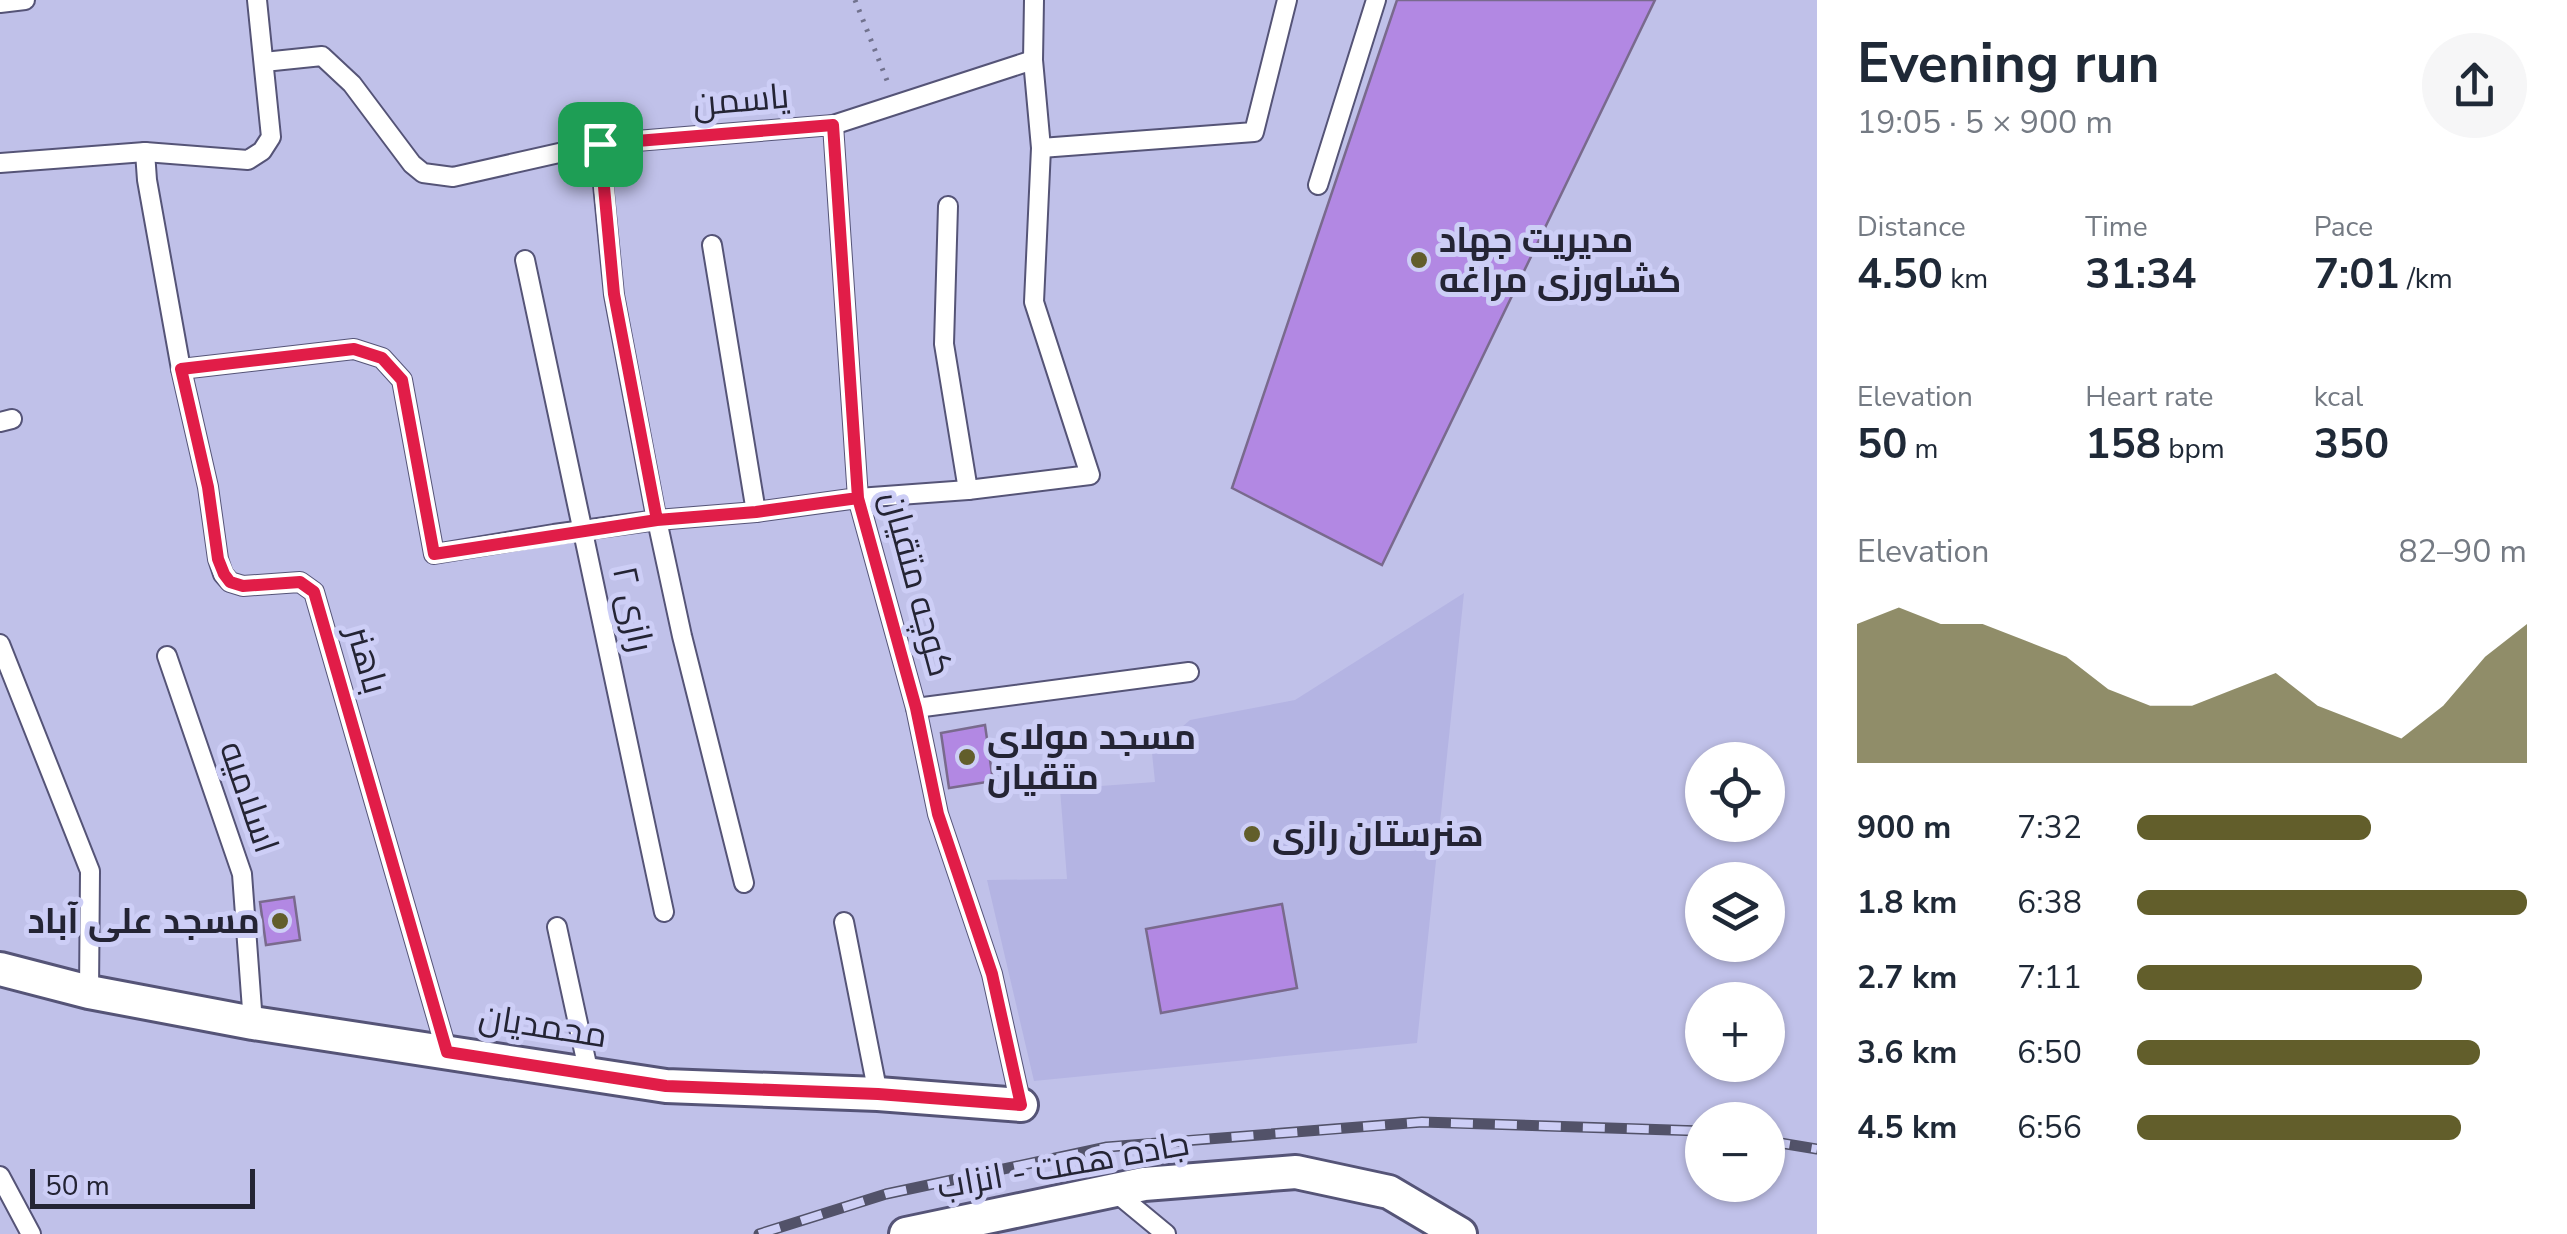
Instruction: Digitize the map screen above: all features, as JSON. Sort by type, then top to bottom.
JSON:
[{"type":"street","name":"محمدیان","points":[[0,970],[89,992],[253,1023],[666,1086],[878,1094],[1021,1105]]},
{"type":"street","name":"جاده همت - انزاب","points":[[906,1234],[962,1229],[1144,1184],[1296,1172],[1389,1192],[1460,1234]]},
{"type":"lane","points":[[0,3],[26,0]]},
{"type":"lane","points":[[0,163],[145,152],[248,160],[271,137],[257,0]]},
{"type":"lane","points":[[181,369],[354,349],[382,358],[402,380],[434,554],[657,520],[1090,475],[1034,302],[1041,148],[1033,60],[1034,0]]},
{"type":"lane","points":[[1041,148],[1254,132],[1287,0]]},
{"type":"lane","points":[[1318,185],[1376,0]]},
{"type":"lane","name":"یاسمن","points":[[264,62],[322,56],[352,84],[412,164],[423,173],[453,177],[600,144],[833,125],[1033,60]]},
{"type":"lane","name":"کوچه متقیان","points":[[833,125],[858,498],[916,708],[938,814],[992,974],[1021,1105]]},
{"type":"lane","points":[[600,144],[614,294],[657,520],[744,883]]},
{"type":"lane","name":"باهنر","points":[[145,152],[218,559],[230,582],[243,586],[300,582],[314,592],[447,1052]]},
{"type":"lane","points":[[948,206],[944,344],[968,490]]},
{"type":"lane","points":[[712,245],[756,512]]},
{"type":"lane","name":"رازی ۲","points":[[525,260],[664,912]]},
{"type":"lane","points":[[0,644],[90,871],[89,992]]},
{"type":"lane","name":"اسلاميه","points":[[166,656],[242,874],[253,1023]]},
{"type":"lane","points":[[916,708],[1189,672]]},
{"type":"lane","points":[[844,922],[878,1094]]},
{"type":"lane","points":[[556,927],[589,1074]]},
{"type":"lane","points":[[0,1176],[31,1234]]},
{"type":"lane","points":[[1114,1190],[1166,1234]]},
{"type":"path","points":[[854,0],[897,104]]},
{"type":"shaded area","name":"هنرستان رازی","points":[[1464,593],[1417,1043],[1034,1081],[987,880],[1067,879],[1060,789],[1155,782],[1152,753],[1190,720],[1295,700]]},
{"type":"building","name":"مدیریت جهاد کشاورزی مراغه","points":[[1397,0],[1655,0],[1382,565],[1232,488]]},
{"type":"building","name":"مسجد مولای متقیان","points":[[985,725],[993,781],[949,788],[941,733]]},
{"type":"building","name":"مسجد علی آباد","points":[[294,897],[300,940],[266,945],[260,902]]},
{"type":"building","name":"هنرستان رازی","points":[[1282,904],[1297,988],[1161,1013],[1146,929]]},
{"type":"railway","points":[[759,1234],[886,1194],[1107,1147],[1422,1122],[1685,1130]]},
{"type":"railway","points":[[1785,1144],[1817,1149]]},
{"type":"place","name":"مدیریت جهاد کشاورزی مراغه","points":[[1419,260]]},
{"type":"place","name":"مسجد مولای متقیان","points":[[967,757]]},
{"type":"place","name":"هنرستان رازی","points":[[1252,834]]},
{"type":"place","name":"مسجد علی آباد","points":[[280,921]]},
{"type":"route","points":[[600,144],[614,294],[657,520],[858,498],[916,708],[938,814],[992,974],[1021,1105],[878,1094],[666,1086],[447,1052],[314,592],[300,582],[243,586],[230,582],[224,574],[181,369],[354,349],[382,358],[402,380],[434,554],[657,520],[756,512],[858,498],[833,125],[600,144]]}]
